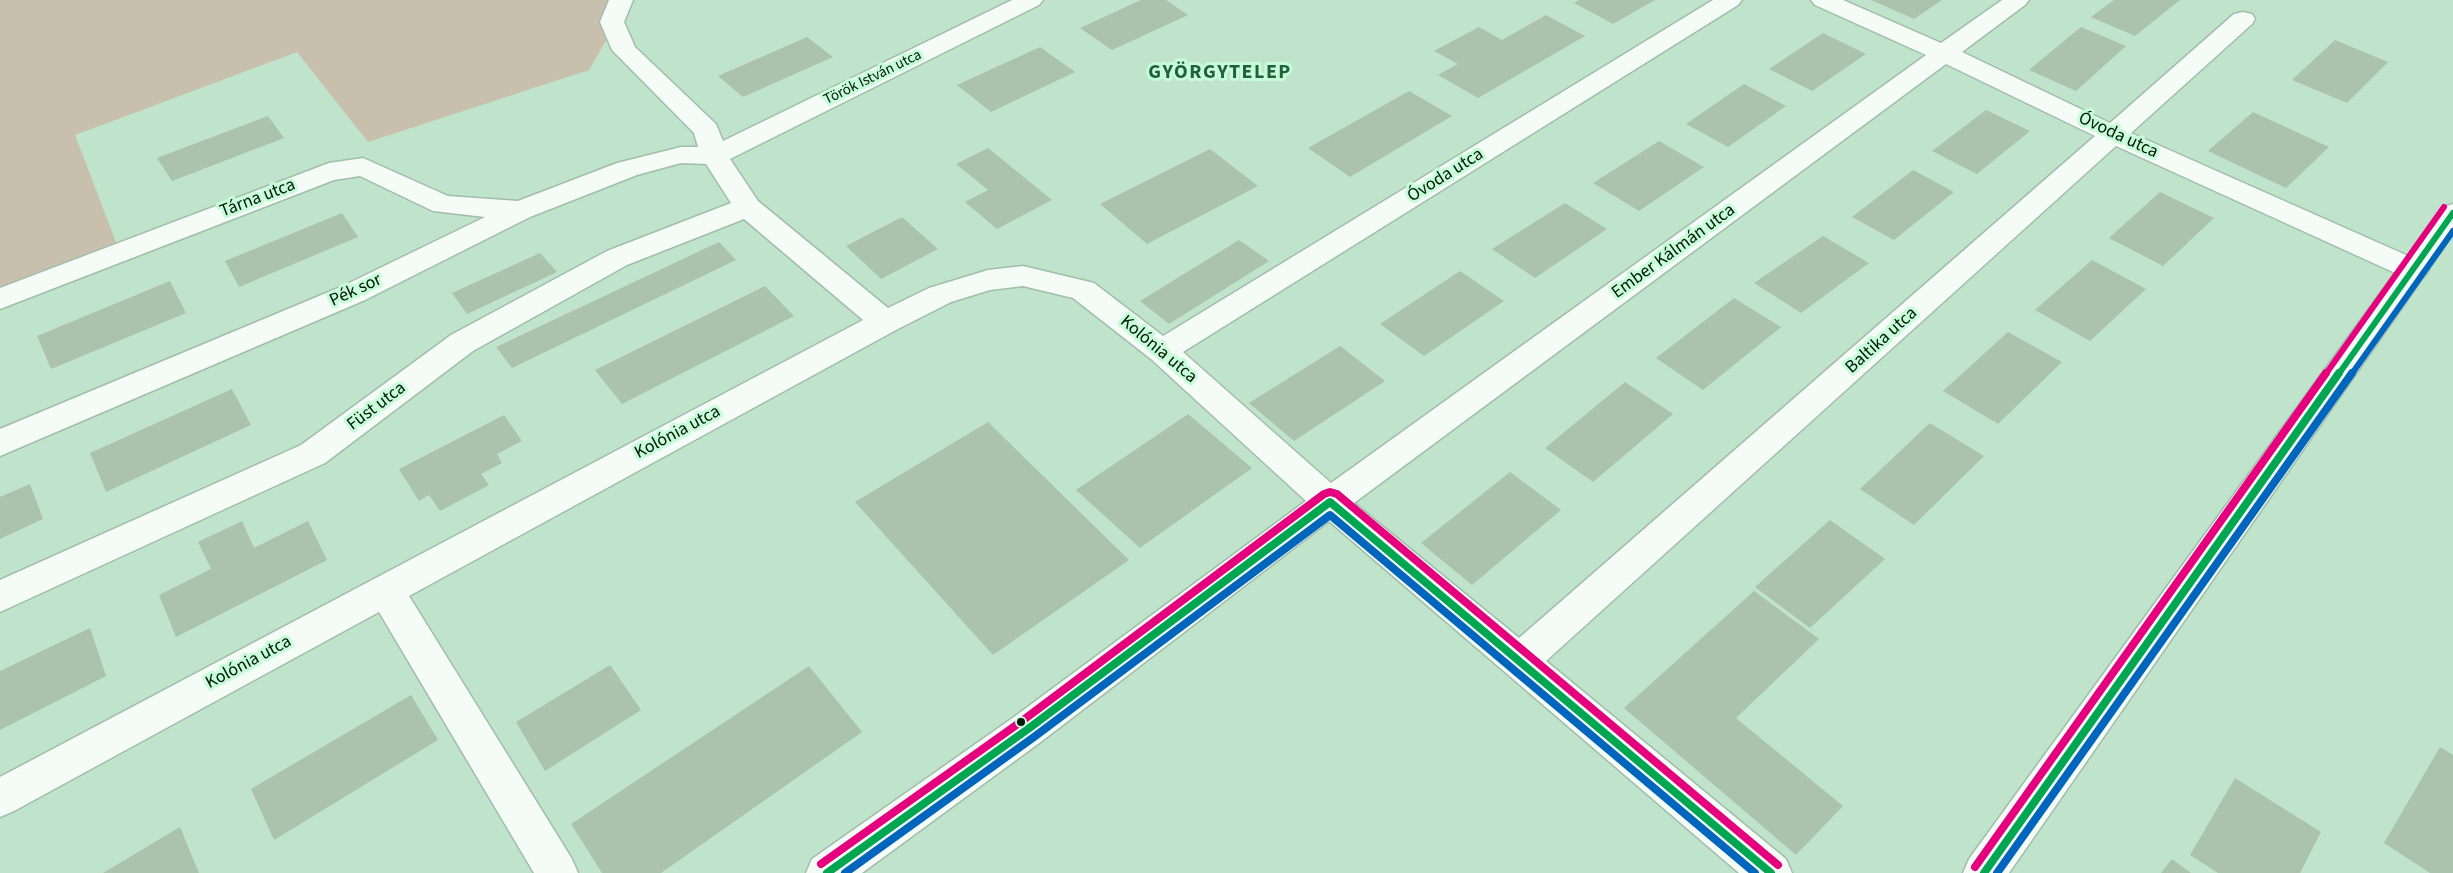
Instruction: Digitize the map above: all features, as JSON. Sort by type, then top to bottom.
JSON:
[{"type":"street","name":"Török István utca","points":[[714,156],[1031,0]]},
{"type":"street","name":"Óvoda utca","points":[[1162,351],[1730,0]]},
{"type":"street","name":"Óvoda utca","points":[[1823,0],[1945,54],[2114,135],[2414,270]]},
{"type":"street","name":"Ember Kálmán utca","points":[[827,873],[1028,729],[1330,502],[2017,0]]},
{"type":"street","points":[[617,11],[624,50],[707,130],[714,156],[748,207],[885,322]]},
{"type":"street","name":"Baltika utca","points":[[1520,661],[2243,19]]},
{"type":"street","name":"Pék sor","points":[[0,443],[354,293],[555,195],[681,155],[714,156]]},
{"type":"street","name":"Tárna utca","points":[[0,299],[329,172],[363,167],[442,205],[520,211]]},
{"type":"street","name":"Füst utca","points":[[0,597],[314,454],[462,343],[617,258],[748,207]]},
{"type":"street","points":[[1984,873],[2453,213]]},
{"type":"street","name":"Kolónia utca","points":[[0,798],[885,322],[940,296],[988,280],[1023,276],[1083,290],[1162,351],[1330,502],[1771,873]]},
{"type":"street","points":[[385,589],[557,873]]},
{"type":"shaded area","points":[[0,0],[629,0],[589,70],[368,142],[297,52],[75,135],[116,242],[0,290]]},
{"type":"building","points":[[1141,0],[1166,0],[1188,15],[1112,50],[1080,28]]},
{"type":"building","points":[[1579,0],[1655,0],[1613,24],[1574,3]]},
{"type":"building","points":[[1871,0],[1942,0],[1914,19]]},
{"type":"building","points":[[2114,0],[2180,0],[2135,36],[2091,17]]},
{"type":"building","points":[[1546,15],[1585,36],[1478,98],[1438,75],[1458,64],[1434,51],[1479,27],[1502,40]]},
{"type":"building","points":[[2081,27],[2126,46],[2076,91],[2029,70]]},
{"type":"building","points":[[1823,33],[1866,54],[1812,91],[1769,69]]},
{"type":"building","points":[[807,37],[833,57],[743,97],[718,76]]},
{"type":"building","points":[[2335,40],[2388,62],[2347,103],[2292,80]]},
{"type":"building","points":[[1040,47],[1075,72],[991,112],[957,85]]},
{"type":"building","points":[[1744,84],[1786,106],[1728,147],[1686,124]]},
{"type":"building","points":[[1409,91],[1452,116],[1350,177],[1308,148]]},
{"type":"building","points":[[1986,110],[2030,131],[1977,174],[1932,151]]},
{"type":"building","points":[[2253,112],[2329,147],[2286,188],[2208,151]]},
{"type":"building","points":[[268,116],[284,138],[172,181],[157,158]]},
{"type":"building","points":[[1659,141],[1704,167],[1639,211],[1593,183]]},
{"type":"building","points":[[988,148],[1052,200],[997,229],[965,202],[988,190],[956,164]]},
{"type":"building","points":[[1210,149],[1258,186],[1147,244],[1100,204]]},
{"type":"building","points":[[1913,170],[1954,192],[1894,240],[1852,217]]},
{"type":"building","points":[[2160,192],[2214,218],[2163,266],[2109,238]]},
{"type":"building","points":[[1565,203],[1607,229],[1535,278],[1492,249]]},
{"type":"building","points":[[342,213],[358,237],[239,287],[225,261]]},
{"type":"building","points":[[902,217],[938,249],[881,279],[846,246]]},
{"type":"building","points":[[1823,236],[1869,263],[1801,313],[1754,283]]},
{"type":"building","points":[[1239,240],[1269,261],[1169,324],[1140,301]]},
{"type":"building","points":[[719,242],[736,260],[512,368],[496,347]]},
{"type":"building","points":[[540,253],[557,272],[467,314],[452,293]]},
{"type":"building","points":[[2092,260],[2146,289],[2090,341],[2035,310]]},
{"type":"building","points":[[1460,271],[1504,301],[1424,356],[1380,324]]},
{"type":"building","points":[[170,281],[186,313],[51,369],[37,336]]},
{"type":"building","points":[[765,286],[794,316],[622,404],[595,370]]},
{"type":"building","points":[[1734,298],[1781,327],[1703,390],[1656,358]]},
{"type":"building","points":[[2008,332],[2062,362],[1998,424],[1943,391]]},
{"type":"building","points":[[1340,346],[1385,381],[1294,441],[1249,403]]},
{"type":"building","points":[[1625,382],[1673,414],[1593,482],[1545,448]]},
{"type":"building","points":[[232,389],[251,425],[106,492],[90,453]]},
{"type":"building","points":[[1188,414],[1252,468],[1140,548],[1076,490]]},
{"type":"building","points":[[504,415],[522,441],[497,454],[502,463],[481,474],[489,485],[440,511],[429,495],[419,501],[399,469]]},
{"type":"building","points":[[988,422],[1129,560],[993,655],[855,502]]},
{"type":"building","points":[[1930,423],[1984,456],[1914,525],[1860,489]]},
{"type":"building","points":[[1510,472],[1561,510],[1472,585],[1421,543]]},
{"type":"building","points":[[30,484],[43,519],[0,539],[0,497]]},
{"type":"building","points":[[1830,520],[1885,559],[1810,628],[1755,587]]},
{"type":"building","points":[[242,521],[254,548],[308,521],[327,560],[176,637],[159,595],[211,569],[198,542]]},
{"type":"building","points":[[1754,591],[1819,639],[1736,718],[1843,806],[1796,855],[1624,708]]},
{"type":"building","points":[[90,628],[106,676],[0,730],[0,671]]},
{"type":"building","points":[[610,665],[641,710],[545,771],[516,722]]},
{"type":"building","points":[[809,666],[862,732],[661,873],[602,873],[571,824]]},
{"type":"building","points":[[411,695],[438,740],[274,840],[251,789]]},
{"type":"building","points":[[2440,747],[2453,755],[2453,873],[2430,873],[2384,843]]},
{"type":"building","points":[[2235,778],[2321,832],[2300,873],[2218,873],[2190,855]]},
{"type":"building","points":[[180,827],[199,873],[103,873]]},
{"type":"building","points":[[2172,859],[2191,873],[2161,873]]},
{"type":"transit line","points":[[1975,867],[2444,207]]},
{"type":"transit line","points":[[1984,873],[2453,213]]},
{"type":"transit line","points":[[1997,873],[2453,231]]},
{"type":"transit line","points":[[821,864],[1022,721],[1324,494],[1330,492],[1337,494],[1778,865]]},
{"type":"transit line","points":[[827,873],[1028,729],[1330,502],[1771,873]]},
{"type":"transit line","points":[[845,873],[1034,737],[1330,515],[1755,873]]},
{"type":"district","name":"GYÖRGYTELEP","points":[[1220,74]]}]
